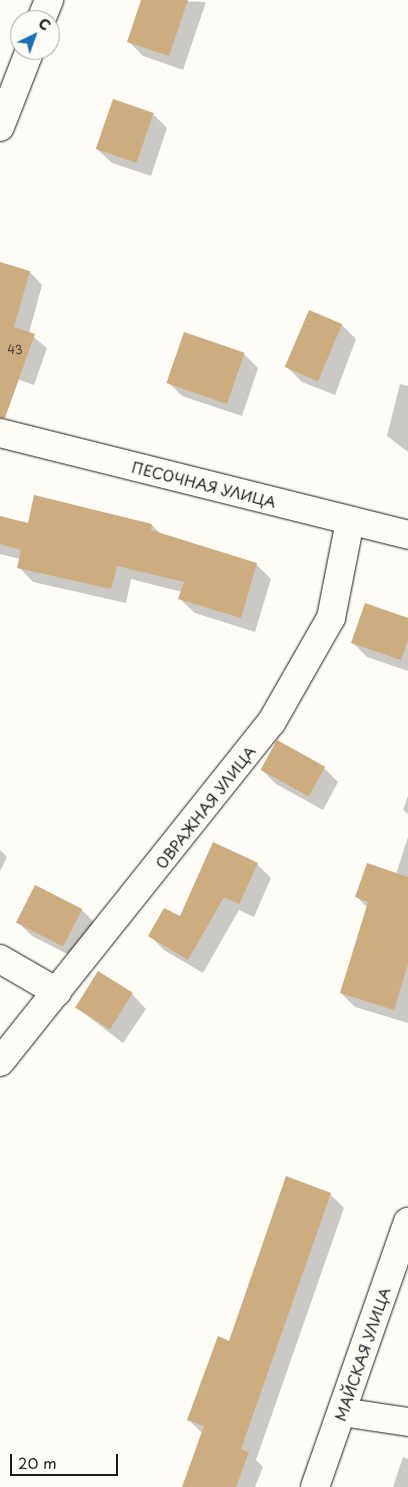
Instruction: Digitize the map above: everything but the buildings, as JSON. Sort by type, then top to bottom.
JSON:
[{"type":"street","points":[[0,127],[26,60]]},
{"type":"street","name":"ПЕСОЧНАЯ УЛИЦА","points":[[0,433],[408,535]]},
{"type":"street","name":"ОВРАЖНАЯ УЛИЦА","points":[[0,1062],[271,723],[331,618],[350,521]]},
{"type":"street","points":[[0,959],[57,992]]},
{"type":"street","name":"МАЙСКАЯ УЛИЦА","points":[[315,1487],[408,1222]]},
{"type":"street","points":[[342,1412],[408,1422]]}]
